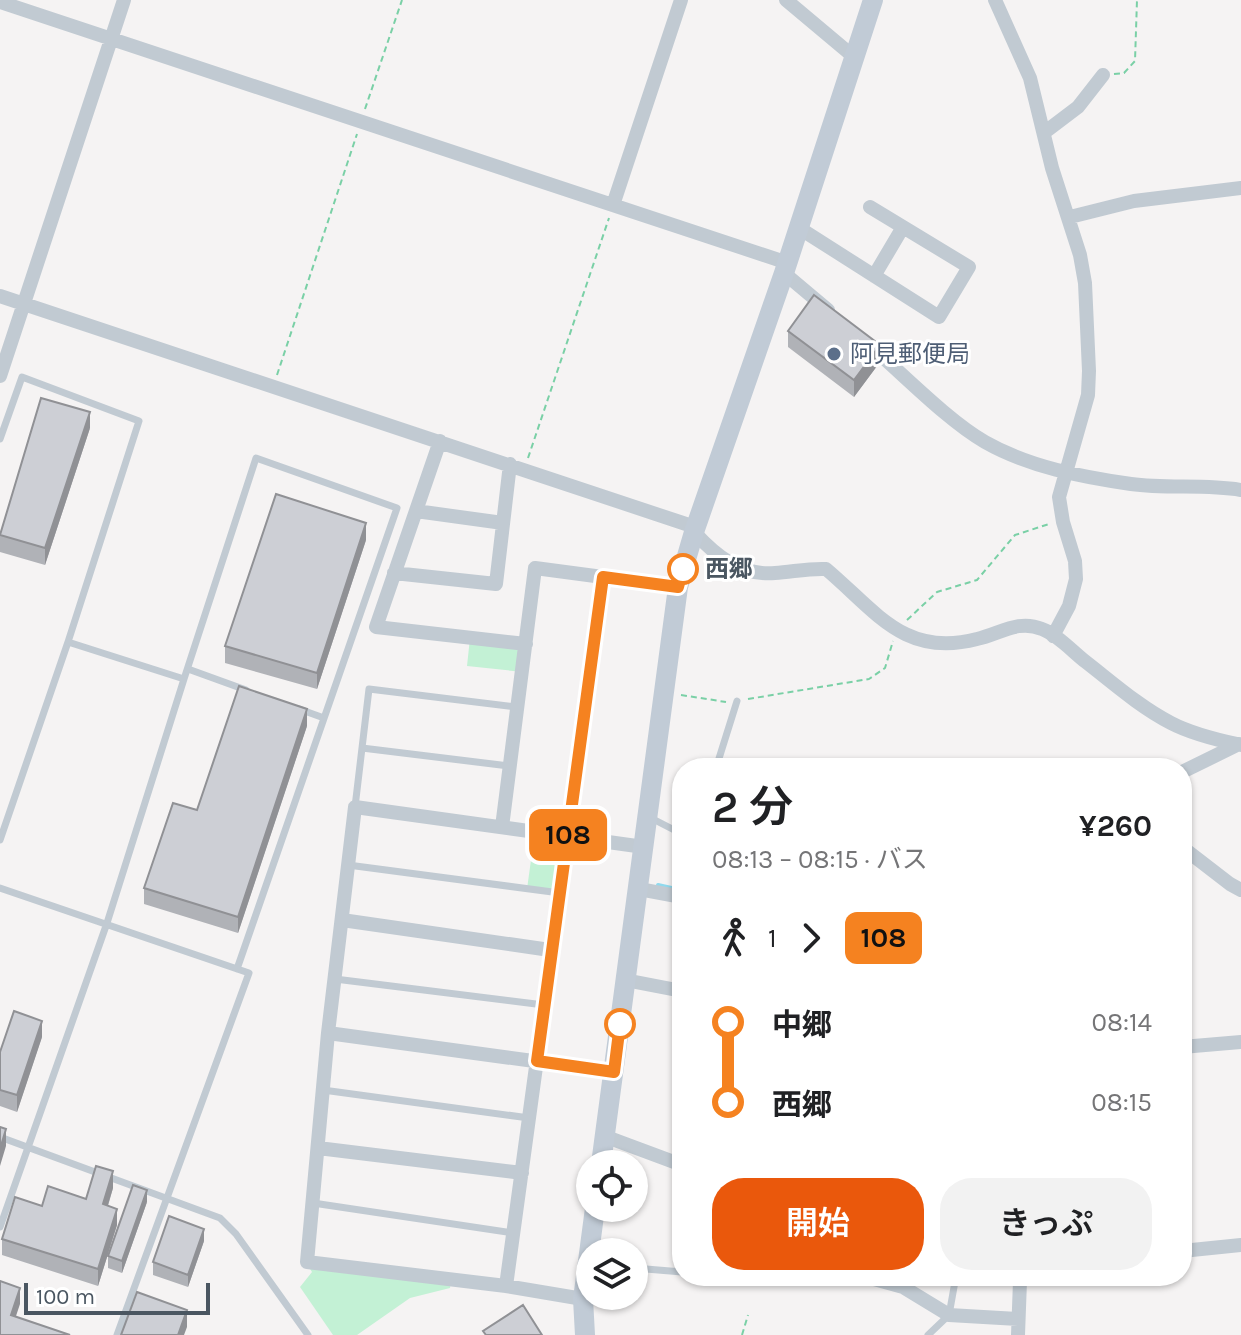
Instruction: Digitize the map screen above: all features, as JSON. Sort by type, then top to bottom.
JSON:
[{"type":"street","points":[[0,376],[124,0]]},
{"type":"street","points":[[613,205],[681,0]]},
{"type":"street","points":[[786,0],[854,57]]},
{"type":"street","points":[[602,1150],[678,587],[873,0]]},
{"type":"street","points":[[995,0],[1030,78],[1052,168],[1070,217],[1085,283],[1088,395],[1059,497],[1075,561],[1076,579],[1069,606],[1053,636]]},
{"type":"street","points":[[0,2],[613,205],[786,268],[850,328],[983,441],[1014,456],[1067,471],[1134,484],[1241,490]]},
{"type":"street","points":[[1045,132],[1078,107],[1103,75]]},
{"type":"street","points":[[1070,217],[1134,201],[1241,188]]},
{"type":"street","points":[[799,228],[939,317],[969,267],[870,207]]},
{"type":"street","points":[[874,276],[903,227]]},
{"type":"street","points":[[0,296],[518,467],[695,530],[716,555],[749,571],[771,573],[826,569],[896,631],[913,640],[935,644],[977,639],[1013,625],[1041,628],[1172,724],[1200,735],[1240,744]]},
{"type":"street","points":[[440,441],[376,627],[526,644]]},
{"type":"street","points":[[394,573],[496,584],[503,523],[518,467]]},
{"type":"street","points":[[416,511],[503,523]]},
{"type":"street","points":[[502,827],[535,568],[678,587]]},
{"type":"street","points":[[506,1286],[603,577]]},
{"type":"street","points":[[1192,767],[1240,744]]},
{"type":"street","points":[[576,1298],[506,1286],[307,1262],[328,1033],[355,807],[644,847]]},
{"type":"street","points":[[1192,855],[1241,890]]},
{"type":"street","points":[[639,889],[672,895]]},
{"type":"street","points":[[342,920],[550,950]]},
{"type":"street","points":[[625,980],[672,989]]},
{"type":"street","points":[[328,1033],[614,1072]]},
{"type":"street","points":[[1192,1046],[1241,1042]]},
{"type":"street","points":[[604,1136],[672,1161]]},
{"type":"street","points":[[318,1148],[522,1173]]},
{"type":"street","points":[[1192,1250],[1241,1245]]},
{"type":"street","points":[[899,1286],[949,1315],[1018,1319]]},
{"type":"street","points":[[911,1292],[912,1286]]},
{"type":"street","points":[[1018,1335],[1020,1286]]},
{"type":"street","points":[[584,1310],[585,1335]]},
{"type":"lane","points":[[0,439],[22,377],[139,421],[0,840]]},
{"type":"lane","points":[[0,1227],[107,923],[256,458],[397,508],[237,969]]},
{"type":"lane","points":[[68,642],[184,679]]},
{"type":"lane","points":[[188,669],[256,694]]},
{"type":"lane","points":[[355,807],[369,689],[519,707]]},
{"type":"lane","points":[[719,758],[737,701]]},
{"type":"lane","points":[[297,708],[324,718]]},
{"type":"lane","points":[[362,748],[511,766]]},
{"type":"lane","points":[[649,817],[672,829]]},
{"type":"lane","points":[[348,865],[560,893]]},
{"type":"lane","points":[[0,888],[249,973],[117,1335]]},
{"type":"lane","points":[[335,979],[544,1005]]},
{"type":"lane","points":[[323,1090],[529,1118]]},
{"type":"lane","points":[[0,1137],[220,1218],[236,1234],[308,1335]]},
{"type":"lane","points":[[313,1203],[513,1233]]},
{"type":"lane","points":[[648,1269],[672,1271]]},
{"type":"lane","points":[[928,1335],[949,1315],[954,1286]]},
{"type":"path","points":[[273,386],[402,0]]},
{"type":"path","points":[[1103,75],[1124,73],[1135,61],[1137,0]]},
{"type":"path","points":[[518,467],[613,205]]},
{"type":"path","points":[[665,691],[720,703],[869,679],[885,668],[896,631],[937,592],[977,580],[1015,535],[1063,522]]},
{"type":"path","points":[[742,1335],[748,1315]]},
{"type":"green space","points":[[470,638],[526,644],[523,672],[467,666]]},
{"type":"green space","points":[[535,831],[568,836],[560,893],[527,889]]},
{"type":"green space","points":[[307,1264],[451,1281],[450,1288],[410,1298],[357,1335],[333,1335],[300,1287],[312,1272]]},
{"type":"building","points":[[814,295],[880,345],[854,380],[788,331]]},
{"type":"building","points":[[41,398],[90,412],[45,548],[0,535]]},
{"type":"building","points":[[276,494],[366,523],[317,673],[225,646]]},
{"type":"building","points":[[239,686],[307,709],[238,917],[144,888],[173,803],[197,810]]},
{"type":"building","points":[[14,1011],[42,1021],[17,1095],[0,1090],[0,1052]]},
{"type":"building","points":[[0,1127],[6,1129],[0,1149]]},
{"type":"building","points":[[96,1166],[113,1171],[103,1204],[117,1209],[98,1269],[2,1239],[15,1197],[42,1206],[48,1186],[86,1199]]},
{"type":"building","points":[[133,1185],[147,1190],[122,1261],[108,1256]]},
{"type":"building","points":[[169,1216],[204,1229],[188,1275],[153,1262]]},
{"type":"building","points":[[0,1281],[20,1288],[11,1315],[70,1335],[0,1335]]},
{"type":"building","points":[[137,1292],[187,1310],[178,1335],[121,1335]]},
{"type":"building","points":[[523,1305],[542,1335],[486,1335],[483,1331]]},
{"type":"waterway","points":[[658,885],[672,888]]},
{"type":"bus line","name":"108","points":[[620,1024],[614,1072],[537,1061],[603,577],[678,587],[683,569]]},
{"type":"place","name":"阿見郵便局","points":[[834,354]]},
{"type":"place","name":"西郷","points":[[683,569]]}]
